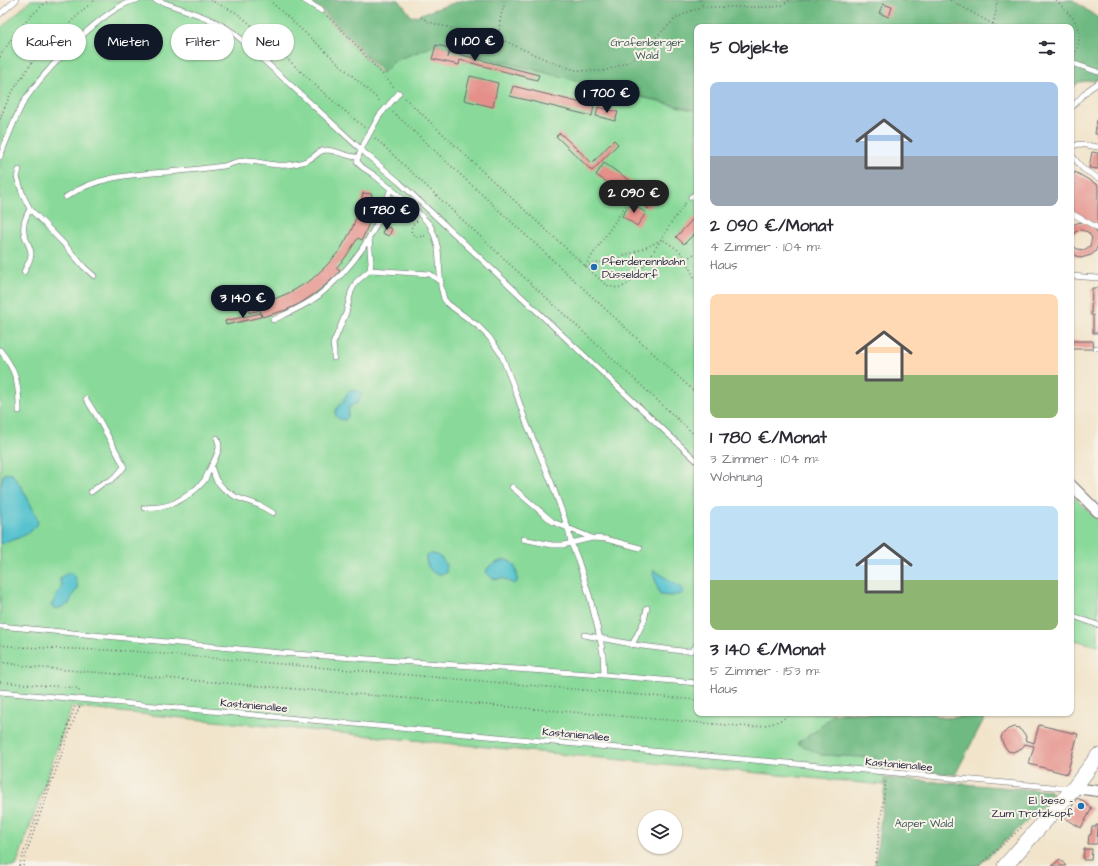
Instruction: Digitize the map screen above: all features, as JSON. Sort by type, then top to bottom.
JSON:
[{"type":"street","points":[[1074,488],[1098,512]]},
{"type":"street","points":[[1005,866],[1074,788],[1098,756]]},
{"type":"street","points":[[1074,788],[1098,791]]},
{"type":"lane","points":[[0,14],[16,0]]},
{"type":"lane","points":[[0,157],[23,104],[50,68],[82,36],[112,11],[122,5],[137,0]]},
{"type":"lane","points":[[155,0],[212,20],[234,33],[399,182],[694,458]]},
{"type":"lane","points":[[304,0],[322,11]]},
{"type":"lane","points":[[1074,64],[1098,72]]},
{"type":"lane","points":[[1074,105],[1088,90],[1098,83]]},
{"type":"lane","points":[[399,93],[379,116],[361,149],[357,161],[362,167],[391,188],[414,208],[432,227],[438,249],[444,299],[448,304],[478,326],[501,354],[568,528],[571,543],[590,598],[600,638],[604,675]]},
{"type":"lane","points":[[1074,146],[1079,144],[1098,147]]},
{"type":"lane","points":[[66,197],[84,187],[116,178],[136,175],[198,170],[244,161],[285,166],[311,159],[316,153],[323,150],[336,151],[351,157],[358,157]]},
{"type":"lane","points":[[1074,157],[1084,169],[1098,178]]},
{"type":"lane","points":[[18,170],[17,177],[23,195],[30,209],[94,276]]},
{"type":"lane","points":[[273,320],[293,311],[318,296],[340,276],[362,249],[369,237],[384,208],[391,188]]},
{"type":"lane","points":[[690,197],[694,195]]},
{"type":"lane","points":[[24,272],[31,255],[30,247],[23,230],[26,214],[30,209]]},
{"type":"lane","points":[[1074,216],[1098,228]]},
{"type":"lane","points":[[334,358],[333,344],[346,313],[351,292],[356,282],[370,270],[371,262],[369,237]]},
{"type":"lane","points":[[370,270],[430,274],[441,282]]},
{"type":"lane","points":[[1074,276],[1098,278]]},
{"type":"lane","points":[[0,350],[8,361],[15,375],[19,391],[20,411]]},
{"type":"lane","points":[[86,399],[124,467],[111,480],[103,483],[91,492]]},
{"type":"lane","points":[[144,508],[154,506],[162,507],[173,504],[185,498],[205,479],[218,452],[219,446],[217,438]]},
{"type":"lane","points":[[211,466],[216,480],[224,489],[236,497],[261,506],[273,513]]},
{"type":"lane","points":[[512,488],[553,522],[592,538]]},
{"type":"lane","points":[[523,539],[563,545],[592,538],[606,539],[640,548]]},
{"type":"lane","points":[[632,645],[644,622],[647,608]]},
{"type":"lane","points":[[1074,616],[1098,625]]},
{"type":"lane","points":[[0,626],[281,653],[604,675],[694,683]]},
{"type":"lane","points":[[584,635],[632,645],[670,650],[691,651],[694,649]]},
{"type":"lane","name":"Kastanienallee","points":[[0,692],[886,773],[1074,788]]},
{"type":"path","points":[[0,56],[26,20],[49,0]]},
{"type":"path","points":[[0,119],[10,95],[37,55],[95,0]]},
{"type":"path","points":[[210,0],[238,13],[327,96],[370,133],[694,434]]},
{"type":"path","points":[[269,0],[387,106],[694,391]]},
{"type":"path","points":[[498,38],[501,15],[506,0]]},
{"type":"path","points":[[700,0],[703,7]]},
{"type":"path","points":[[421,17],[433,24],[498,38],[575,70],[604,71],[632,60],[675,19],[688,12],[703,7],[776,7],[783,5],[789,0]]},
{"type":"path","points":[[950,0],[993,24],[997,0]]},
{"type":"path","points":[[1056,0],[1078,25],[1080,40],[1074,61]]},
{"type":"path","points":[[322,11],[344,32],[399,93],[606,285],[612,287],[625,286],[632,281],[690,197]]},
{"type":"path","points":[[585,266],[631,198]]},
{"type":"path","points":[[585,266],[632,254],[662,239]]},
{"type":"path","points":[[662,239],[676,249],[686,259],[694,277]]},
{"type":"path","points":[[686,259],[694,254]]},
{"type":"path","points":[[0,645],[129,651],[694,700]]},
{"type":"path","points":[[0,662],[48,668],[751,727],[770,725],[788,716]]},
{"type":"path","points":[[0,682],[77,688],[79,691],[19,866]]},
{"type":"path","points":[[23,866],[29,845],[80,706],[77,699]]},
{"type":"path","points":[[875,866],[886,773]]},
{"type":"path","points":[[979,866],[1025,824]]},
{"type":"green space","points":[[31,0],[300,0],[321,12],[379,72],[383,73],[396,60],[436,45],[694,110],[694,716],[832,716],[817,730],[798,743],[822,755],[880,758],[886,767],[884,785],[78,708],[72,706],[16,866],[0,866],[0,29]]},
{"type":"green space","name":"Grafenberger Wald","points":[[306,0],[399,0],[412,17],[463,0],[1073,0],[1098,18],[1098,80],[1079,82],[1074,87],[1074,24],[694,24],[694,110],[436,45],[396,60],[383,73],[322,10]]},
{"type":"green space","points":[[1074,497],[1098,521],[1098,646],[1074,640]]},
{"type":"green space","points":[[832,716],[938,716],[944,718],[985,716],[955,775],[886,767],[880,758],[822,755],[797,743],[817,730]]},
{"type":"green space","name":"Aaper Wald","points":[[886,778],[1050,791],[1053,797],[978,866],[875,866]]},
{"type":"water","points":[[350,390],[358,391],[362,395],[357,403],[349,407],[348,417],[345,420],[340,419],[335,415],[336,410]]},
{"type":"water","points":[[7,473],[12,474],[20,485],[38,522],[32,530],[27,533],[16,539],[0,544],[0,488],[3,475]]},
{"type":"water","points":[[434,554],[443,560],[446,566],[446,573],[437,574],[429,568],[426,556]]},
{"type":"water","points":[[504,560],[511,562],[514,565],[517,575],[517,582],[514,584],[502,578],[493,578],[486,572],[491,565]]},
{"type":"water","points":[[654,570],[683,589],[683,592],[681,594],[671,596],[660,595],[653,571]]},
{"type":"water","points":[[67,573],[71,573],[75,576],[78,588],[69,604],[55,609],[51,606],[62,586],[60,578]]},
{"type":"building","points":[[883,4],[892,7],[889,17],[879,13]]},
{"type":"building","points":[[436,45],[450,48],[448,58],[450,52],[539,75],[537,80],[460,60],[459,65],[432,59]]},
{"type":"building","points":[[470,76],[498,83],[493,107],[464,100]]},
{"type":"building","points":[[513,86],[594,106],[592,116],[510,96]]},
{"type":"building","points":[[598,107],[618,112],[615,121],[596,116]]},
{"type":"building","points":[[1097,120],[1098,134],[1095,134]]},
{"type":"building","points":[[560,133],[592,163],[614,140],[618,144],[592,171],[556,136]]},
{"type":"building","points":[[1092,152],[1098,153],[1098,169],[1089,168]]},
{"type":"building","points":[[604,163],[641,188],[640,190],[655,199],[648,209],[596,175]]},
{"type":"building","points":[[1075,172],[1098,185],[1098,225],[1074,213]]},
{"type":"building","points":[[363,193],[372,194],[365,221],[369,223],[362,240],[358,238],[345,258],[336,268],[340,271],[336,276],[317,292],[299,304],[286,310],[262,317],[260,310],[249,313],[248,306],[267,302],[291,292],[311,280],[327,265],[340,250],[351,231],[359,210]]},
{"type":"building","points":[[631,203],[646,213],[637,226],[622,216]]},
{"type":"building","points":[[694,218],[694,234],[684,244],[676,237]]},
{"type":"building","points":[[1087,223],[1095,229],[1098,235],[1098,245],[1095,252],[1081,258],[1074,255],[1074,246],[1077,249],[1084,250],[1090,246],[1092,238],[1088,232],[1081,230],[1074,234],[1074,224]]},
{"type":"building","points":[[385,226],[392,229],[389,236],[382,233]]},
{"type":"building","points":[[1092,288],[1098,288],[1098,333],[1093,333],[1093,315],[1091,315]]},
{"type":"building","points":[[260,313],[261,317],[226,325],[225,321]]},
{"type":"building","points":[[1074,341],[1093,341],[1094,349],[1074,349]]},
{"type":"building","points":[[1039,725],[1078,734],[1067,774],[1029,764],[1034,746],[1025,744],[1022,748],[1013,752],[1008,751],[1003,744],[1001,738],[1002,735],[1008,729],[1015,727],[1019,728],[1024,733],[1026,737],[1025,740],[1034,743]]},
{"type":"building","points":[[1077,798],[1084,801],[1092,808],[1081,828],[1065,818]]},
{"type":"building","points":[[1096,825],[1098,825],[1097,844],[1088,844],[1092,827],[1096,827]]},
{"type":"building","points":[[1084,849],[1092,849],[1091,860],[1083,860]]},
{"type":"building","points":[[1060,859],[1066,866],[1052,866]]},
{"type":"place","name":"Pferderennbahn Düsseldorf","points":[[594,267]]},
{"type":"place","name":"El beso - Zum Trotzkopf","points":[[1081,806]]}]
